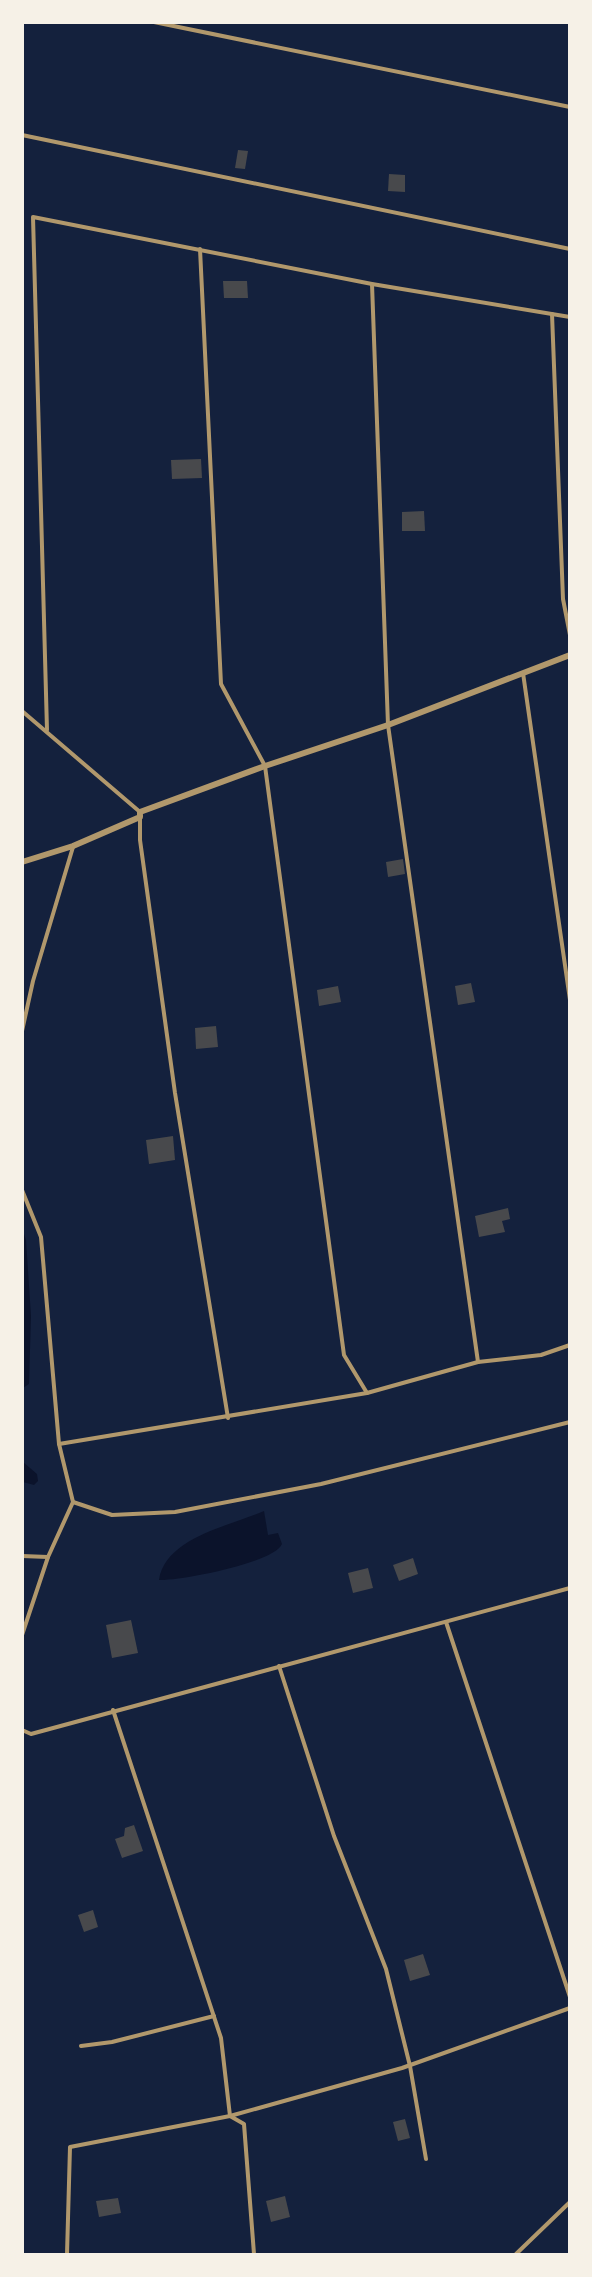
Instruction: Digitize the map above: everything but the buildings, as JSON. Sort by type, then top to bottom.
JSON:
[{"type":"street","points":[[22,862],[73,846],[140,814],[265,766],[388,725],[570,655]]},
{"type":"lane","points":[[154,22],[570,107]]},
{"type":"lane","points":[[22,135],[570,249]]},
{"type":"lane","points":[[47,730],[33,217],[372,284],[570,317]]},
{"type":"lane","points":[[200,249],[221,684],[265,766],[344,1355],[367,1394]]},
{"type":"lane","points":[[372,284],[388,725],[478,1362]]},
{"type":"lane","points":[[552,314],[563,598],[570,635]]},
{"type":"lane","points":[[523,673],[570,1000]]},
{"type":"lane","points":[[22,711],[47,730],[140,814],[140,840],[175,1093],[228,1418]]},
{"type":"lane","points":[[22,1030],[33,981],[73,846]]},
{"type":"lane","points":[[22,1190],[40,1237],[59,1444],[73,1502],[48,1557],[22,1635]]},
{"type":"lane","points":[[59,1444],[367,1394],[478,1362],[541,1355],[570,1345]]},
{"type":"lane","points":[[73,1502],[112,1515],[176,1512],[321,1484],[570,1422]]},
{"type":"lane","points":[[22,1556],[48,1557]]},
{"type":"lane","points":[[22,1730],[31,1734],[570,1588]]},
{"type":"lane","points":[[446,1622],[570,1997]]},
{"type":"lane","points":[[279,1666],[334,1836],[386,1970],[410,2066],[426,2159]]},
{"type":"lane","points":[[113,1710],[221,2038],[230,2116]]},
{"type":"lane","points":[[67,2254],[70,2147],[230,2116],[410,2066],[570,2008]]},
{"type":"lane","points":[[81,2046],[112,2042],[214,2016]]},
{"type":"lane","points":[[230,2116],[244,2124],[254,2254]]},
{"type":"lane","points":[[516,2254],[570,2202]]},
{"type":"water","points":[[23,1231],[26,1240],[31,1316],[29,1384],[23,1388]]},
{"type":"water","points":[[23,1462],[37,1474],[38,1481],[34,1485],[23,1482]]},
{"type":"water","points":[[264,1511],[268,1535],[278,1533],[282,1544],[275,1551],[262,1558],[225,1570],[159,1580],[164,1566],[173,1554],[186,1544],[217,1528]]}]
